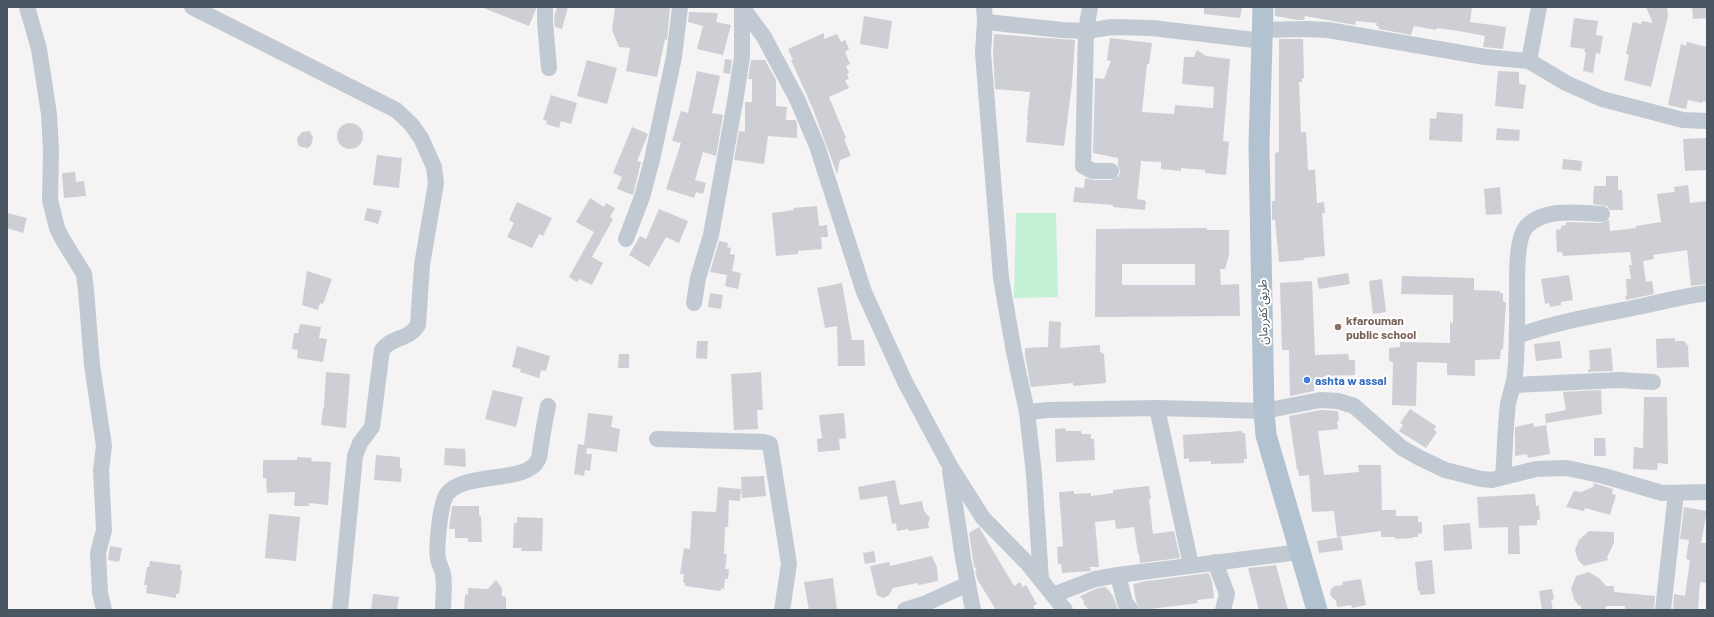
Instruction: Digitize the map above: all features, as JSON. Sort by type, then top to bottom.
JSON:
[{"type":"main road","name":"طريق كفررمان","points":[[1263,7],[1259,146],[1264,411],[1266,435],[1317,610]]},
{"type":"street","points":[[27,7],[39,49],[49,114],[51,151],[50,200],[57,228],[84,274],[92,365],[104,446],[101,470],[104,530],[98,553],[100,593],[104,610]]},
{"type":"street","points":[[192,7],[396,110],[411,124],[421,138],[434,167],[436,183],[422,265],[418,325],[414,331],[406,337],[387,344],[382,350],[372,427],[360,443],[354,456],[340,610]]},
{"type":"street","points":[[545,7],[549,68]]},
{"type":"street","points":[[626,239],[642,197],[652,160],[674,57],[680,7]]},
{"type":"street","points":[[1090,7],[1086,31],[1082,166],[1093,171],[1111,171]]},
{"type":"street","points":[[1529,61],[1539,7]]},
{"type":"street","points":[[694,303],[698,278],[711,235],[735,102],[742,57],[742,8]]},
{"type":"street","points":[[742,8],[764,37],[797,99],[817,146],[864,292],[905,382],[950,466],[983,518],[1028,564],[1065,610]]},
{"type":"street","points":[[1041,580],[1034,474],[1027,412],[1014,352],[1002,278],[983,53],[985,14],[1062,30],[1086,31],[1112,27],[1152,28],[1263,36],[1307,29],[1328,30],[1485,57],[1529,61],[1566,83],[1602,99],[1683,120],[1707,121]]},
{"type":"street","points":[[1503,477],[1508,402],[1514,385],[1517,336],[1517,272],[1520,241],[1525,228],[1542,216],[1560,213],[1602,214]]},
{"type":"street","points":[[1517,336],[1542,327],[1685,296],[1707,293]]},
{"type":"street","points":[[1514,385],[1619,380],[1653,382]]},
{"type":"street","points":[[1027,412],[1048,410],[1157,408],[1264,411],[1320,400],[1338,401],[1354,406],[1402,448],[1445,470],[1492,480],[1536,469],[1567,468],[1604,476],[1662,493],[1707,492]]},
{"type":"street","points":[[443,610],[443,572],[438,560],[438,539],[443,504],[447,494],[455,487],[467,483],[497,476],[522,473],[531,468],[538,460],[548,406]]},
{"type":"street","points":[[1157,408],[1191,565]]},
{"type":"street","points":[[657,440],[764,442],[770,444],[789,564],[782,610]]},
{"type":"street","points":[[950,466],[973,610]]},
{"type":"street","points":[[1664,610],[1676,493]]},
{"type":"street","points":[[1053,595],[1095,579],[1191,565],[1300,552]]},
{"type":"street","points":[[1214,562],[1227,594],[1223,610]]},
{"type":"street","points":[[1118,575],[1125,603],[1131,610]]},
{"type":"street","points":[[905,610],[924,604],[968,584]]},
{"type":"green space","points":[[1016,213],[1056,213],[1058,297],[1014,298]]},
{"type":"building","points":[[481,7],[536,7],[536,9],[529,26]]},
{"type":"building","points":[[557,7],[568,7],[562,29],[555,27],[554,17]]},
{"type":"building","points":[[615,7],[670,8],[667,40],[665,39],[657,77],[626,71],[630,48],[619,47],[612,30]]},
{"type":"building","points":[[1204,7],[1242,7],[1240,18],[1204,14]]},
{"type":"building","points":[[1275,7],[1472,7],[1470,22],[1506,27],[1503,49],[1483,47],[1485,36],[1459,31],[1437,28],[1436,30],[1414,26],[1411,35],[1379,29],[1379,26],[1376,26],[1377,23],[1356,21],[1355,25],[1305,16],[1304,20],[1298,20],[1275,16]]},
{"type":"building","points":[[1646,7],[1667,7],[1668,16],[1651,87],[1624,80],[1629,55],[1626,54],[1633,22],[1641,24],[1642,21],[1653,23]]},
{"type":"building","points":[[1692,7],[1707,7],[1707,18],[1693,19]]},
{"type":"building","points":[[689,12],[718,13],[716,22],[731,25],[723,55],[697,49],[703,26],[688,22]]},
{"type":"building","points":[[864,16],[892,21],[888,49],[860,44]]},
{"type":"building","points":[[1574,18],[1598,21],[1596,35],[1603,36],[1600,54],[1596,53],[1593,73],[1583,71],[1586,52],[1584,52],[1585,49],[1570,47]]},
{"type":"building","points":[[824,33],[824,39],[837,34],[841,42],[845,40],[849,49],[845,52],[850,64],[846,66],[849,73],[847,74],[849,79],[845,80],[849,88],[829,97],[846,138],[844,139],[851,156],[840,160],[837,174],[813,109],[791,60],[793,60],[788,49]]},
{"type":"building","points":[[994,34],[1075,40],[1072,84],[1064,146],[1026,142],[1030,92],[995,89],[993,53]]},
{"type":"building","points":[[1110,38],[1152,43],[1149,64],[1147,64],[1142,112],[1174,114],[1175,105],[1213,108],[1214,87],[1182,84],[1184,57],[1194,57],[1197,50],[1206,56],[1230,59],[1223,141],[1229,142],[1226,175],[1205,173],[1205,170],[1181,168],[1181,171],[1161,169],[1161,162],[1141,161],[1137,199],[1146,201],[1145,210],[1113,207],[1113,205],[1073,202],[1075,187],[1084,188],[1085,178],[1093,180],[1111,180],[1119,176],[1120,171],[1118,158],[1093,153],[1095,78],[1104,79],[1111,61],[1107,60]]},
{"type":"building","points":[[1279,39],[1303,39],[1304,78],[1302,78],[1302,82],[1299,82],[1301,132],[1306,132],[1308,170],[1315,170],[1317,203],[1324,202],[1325,213],[1322,213],[1325,256],[1304,258],[1304,260],[1279,262],[1275,220],[1272,220],[1272,201],[1275,201],[1275,153],[1279,152]]},
{"type":"building","points":[[1687,42],[1707,47],[1707,102],[1703,101],[1702,103],[1688,100],[1686,109],[1668,105],[1681,44],[1686,46]]},
{"type":"building","points":[[725,59],[732,60],[730,74],[723,73]]},
{"type":"building","points":[[587,60],[617,68],[607,104],[577,96]]},
{"type":"building","points":[[751,60],[765,60],[776,80],[776,106],[787,107],[786,120],[796,120],[797,124],[797,138],[768,136],[764,164],[734,160],[739,131],[745,132],[745,102],[752,102],[752,79],[748,79]]},
{"type":"building","points":[[697,71],[720,76],[712,113],[723,115],[716,156],[703,152],[695,180],[706,183],[703,194],[696,192],[694,198],[666,189],[681,143],[672,141],[681,111],[688,113]]},
{"type":"building","points":[[1498,71],[1519,72],[1519,84],[1526,85],[1523,109],[1495,106]]},
{"type":"building","points":[[551,95],[577,103],[571,124],[561,121],[559,128],[546,124],[547,121],[543,120]]},
{"type":"building","points":[[1437,112],[1463,114],[1462,142],[1429,140],[1430,118],[1436,119]]},
{"type":"building","points":[[350,123],[359,127],[363,136],[359,145],[350,149],[341,145],[337,136],[341,127]]},
{"type":"building","points":[[632,127],[648,134],[637,161],[641,162],[633,195],[617,189],[622,177],[613,173]]},
{"type":"building","points":[[1497,128],[1520,130],[1519,141],[1496,140]]},
{"type":"building","points":[[310,131],[313,138],[311,145],[308,148],[298,145],[297,138],[302,132]]},
{"type":"building","points":[[1706,138],[1707,170],[1685,171],[1683,139]]},
{"type":"building","points":[[377,155],[402,158],[399,188],[373,185]]},
{"type":"building","points":[[1563,159],[1582,161],[1581,171],[1562,169]]},
{"type":"building","points":[[75,172],[76,182],[84,181],[86,196],[64,198],[62,173]]},
{"type":"building","points":[[1606,176],[1618,176],[1618,190],[1622,190],[1623,210],[1610,210],[1607,206],[1593,204],[1594,186],[1606,186]]},
{"type":"building","points":[[1688,185],[1690,203],[1707,201],[1707,284],[1691,286],[1687,250],[1653,255],[1654,259],[1643,261],[1646,282],[1652,281],[1654,294],[1626,300],[1626,279],[1631,279],[1629,265],[1632,265],[1630,252],[1563,256],[1562,252],[1557,252],[1556,230],[1561,229],[1561,226],[1566,225],[1566,222],[1601,223],[1609,220],[1610,231],[1636,228],[1636,226],[1661,222],[1657,194],[1675,192],[1674,187]]},
{"type":"building","points":[[1500,187],[1502,214],[1486,215],[1484,189]]},
{"type":"building","points":[[590,198],[604,207],[606,203],[615,208],[610,217],[613,219],[592,257],[603,263],[592,285],[579,279],[577,282],[569,277],[594,232],[576,222]]},
{"type":"building","points":[[517,202],[552,218],[543,236],[539,234],[532,248],[507,237],[514,223],[509,220]]},
{"type":"building","points":[[817,206],[819,226],[827,225],[828,237],[821,237],[822,249],[798,251],[798,254],[776,256],[772,213],[794,210],[793,208]]},
{"type":"building","points":[[367,208],[382,211],[378,224],[364,220]]},
{"type":"building","points":[[659,209],[688,221],[679,243],[666,237],[649,267],[629,255],[640,236],[646,239]]},
{"type":"building","points":[[7,213],[27,218],[23,233],[7,228]]},
{"type":"building","points":[[1207,228],[1207,230],[1229,230],[1229,255],[1225,269],[1220,269],[1221,285],[1239,284],[1240,316],[1095,317],[1096,229]],"holes":[[[1122,264],[1195,264],[1195,285],[1122,285]]]},
{"type":"building","points":[[719,241],[728,243],[727,247],[731,248],[730,254],[735,255],[732,271],[741,273],[738,289],[725,286],[727,275],[710,272]]},
{"type":"building","points":[[307,271],[332,279],[323,304],[320,303],[318,310],[302,305]]},
{"type":"building","points":[[1348,273],[1350,284],[1319,289],[1317,278]]},
{"type":"building","points":[[1569,275],[1573,300],[1561,302],[1561,305],[1550,307],[1549,303],[1545,304],[1541,279]]},
{"type":"building","points":[[1402,276],[1474,278],[1474,290],[1500,291],[1500,293],[1503,293],[1503,301],[1506,303],[1503,350],[1501,349],[1500,359],[1475,360],[1475,376],[1447,375],[1447,363],[1417,362],[1416,406],[1392,405],[1393,362],[1389,361],[1389,348],[1400,347],[1400,342],[1450,343],[1450,322],[1453,323],[1453,295],[1401,294]]},
{"type":"building","points":[[1382,279],[1386,312],[1373,314],[1369,281]]},
{"type":"building","points":[[1312,281],[1315,355],[1348,354],[1349,360],[1355,360],[1355,375],[1324,376],[1324,384],[1314,384],[1314,391],[1290,396],[1289,350],[1282,350],[1280,283]]},
{"type":"building","points":[[842,283],[852,340],[864,340],[865,366],[838,366],[837,326],[825,328],[817,288]]},
{"type":"building","points":[[710,293],[723,295],[721,309],[708,307]]},
{"type":"building","points":[[1049,321],[1061,322],[1060,348],[1100,345],[1100,352],[1104,354],[1106,383],[1073,386],[1073,383],[1031,387],[1025,356],[1025,348],[1048,347]]},
{"type":"building","points":[[300,324],[321,327],[319,338],[327,339],[323,362],[297,358],[298,350],[292,349],[294,333],[298,333]]},
{"type":"building","points":[[1675,338],[1675,341],[1684,341],[1688,346],[1689,367],[1657,368],[1656,339]]},
{"type":"building","points":[[697,341],[708,341],[707,359],[696,358]]},
{"type":"building","points":[[1560,341],[1562,358],[1536,361],[1534,344]]},
{"type":"building","points":[[517,346],[550,356],[546,371],[541,370],[539,378],[520,372],[521,369],[512,367]]},
{"type":"building","points":[[1611,348],[1613,371],[1588,372],[1590,369],[1589,350]]},
{"type":"building","points":[[619,354],[629,354],[629,368],[618,368]]},
{"type":"building","points":[[326,372],[350,374],[346,428],[321,425],[324,408]]},
{"type":"building","points":[[761,372],[763,410],[757,410],[758,429],[734,430],[731,374]]},
{"type":"building","points":[[493,390],[523,397],[516,427],[485,419]]},
{"type":"building","points":[[1601,390],[1602,414],[1546,423],[1545,414],[1566,410],[1563,392]]},
{"type":"building","points":[[1644,397],[1667,397],[1668,464],[1658,463],[1657,470],[1633,469],[1634,447],[1643,448]]},
{"type":"building","points":[[1410,409],[1436,426],[1434,430],[1437,432],[1426,448],[1399,431],[1403,425],[1400,423]]},
{"type":"building","points":[[1321,410],[1338,411],[1339,421],[1337,421],[1338,429],[1318,431],[1324,475],[1359,472],[1358,465],[1381,465],[1382,510],[1396,510],[1396,516],[1418,516],[1418,522],[1422,522],[1422,533],[1418,534],[1418,537],[1395,539],[1395,537],[1381,537],[1381,531],[1337,537],[1334,511],[1312,512],[1309,475],[1299,476],[1289,416]]},
{"type":"building","points":[[588,413],[613,416],[611,427],[620,429],[617,452],[587,448],[586,454],[592,454],[590,471],[585,470],[584,476],[574,474],[578,444],[584,445]]},
{"type":"building","points":[[844,413],[846,438],[839,439],[840,450],[818,452],[817,439],[822,438],[819,415]]},
{"type":"building","points":[[1533,423],[1534,427],[1546,425],[1550,454],[1528,458],[1527,454],[1515,456],[1515,427]]},
{"type":"building","points":[[1065,428],[1066,431],[1081,431],[1082,434],[1091,434],[1091,439],[1094,439],[1095,460],[1056,462],[1055,429]]},
{"type":"building","points":[[1242,431],[1242,433],[1245,433],[1247,459],[1244,459],[1244,463],[1211,464],[1211,461],[1189,462],[1189,458],[1184,459],[1183,435]]},
{"type":"building","points":[[1594,438],[1605,438],[1606,456],[1594,456]]},
{"type":"building","points":[[445,448],[465,449],[466,467],[444,465]]},
{"type":"building","points":[[376,455],[400,457],[400,468],[402,468],[401,482],[374,480]]},
{"type":"building","points":[[297,457],[312,458],[311,461],[331,462],[328,505],[309,503],[309,506],[294,506],[295,492],[267,493],[266,478],[263,478],[263,460],[297,460]]},
{"type":"building","points":[[764,476],[766,496],[742,498],[741,477]]},
{"type":"building","points":[[895,480],[900,505],[922,501],[924,511],[930,518],[928,524],[929,528],[897,531],[896,523],[892,524],[887,496],[860,500],[858,487]]},
{"type":"building","points":[[1594,483],[1613,489],[1612,494],[1616,495],[1610,515],[1585,508],[1584,511],[1566,507],[1574,491],[1581,492],[1593,487]]},
{"type":"building","points":[[1149,486],[1153,534],[1174,531],[1180,558],[1140,563],[1134,527],[1116,529],[1115,520],[1095,522],[1099,567],[1089,567],[1091,570],[1090,571],[1062,573],[1061,564],[1058,564],[1057,547],[1063,546],[1059,492],[1074,491],[1074,494],[1091,493],[1091,496],[1113,493],[1113,490]]},
{"type":"building","points":[[718,487],[741,489],[740,501],[729,500],[728,527],[725,527],[724,554],[727,554],[725,569],[729,569],[728,579],[725,579],[724,589],[722,588],[720,591],[685,586],[685,583],[683,582],[684,574],[680,574],[684,548],[690,549],[692,511],[716,512]]},
{"type":"building","points":[[1535,494],[1536,506],[1539,505],[1540,520],[1537,520],[1537,525],[1519,526],[1520,554],[1508,554],[1508,527],[1479,528],[1477,497]]},
{"type":"building","points":[[452,506],[479,506],[482,542],[468,542],[468,538],[455,538],[455,529],[449,529]]},
{"type":"building","points":[[1684,507],[1707,511],[1701,543],[1707,543],[1707,583],[1700,582],[1698,610],[1673,610],[1674,594],[1685,596],[1690,560],[1686,559],[1689,540],[1680,539]]},
{"type":"building","points":[[269,514],[300,517],[296,561],[265,558]]},
{"type":"building","points":[[517,517],[543,518],[542,551],[521,551],[522,548],[513,548],[514,523],[517,523]]},
{"type":"building","points":[[1470,523],[1472,549],[1444,551],[1443,525]]},
{"type":"building","points":[[979,527],[1014,586],[1020,582],[1023,587],[1026,585],[1037,604],[1033,606],[1036,610],[996,610],[977,579],[975,571],[977,570],[974,566],[969,533]]},
{"type":"building","points":[[1589,531],[1614,532],[1614,543],[1607,557],[1608,560],[1584,566],[1578,560],[1575,550],[1579,540]]},
{"type":"building","points":[[1341,537],[1343,550],[1319,553],[1317,541]]},
{"type":"building","points":[[110,546],[122,548],[119,562],[108,560]]},
{"type":"building","points":[[874,551],[876,562],[865,564],[863,553]]},
{"type":"building","points":[[932,556],[937,567],[938,581],[919,585],[917,583],[893,588],[889,595],[883,598],[877,595],[870,566],[889,562],[890,566]]},
{"type":"building","points":[[1432,560],[1435,594],[1420,595],[1420,591],[1418,591],[1415,562]]},
{"type":"building","points":[[150,561],[181,565],[180,570],[182,570],[179,594],[176,594],[176,598],[146,593],[147,585],[144,585],[147,567],[149,567]]},
{"type":"building","points":[[1276,565],[1288,610],[1259,610],[1248,568]]},
{"type":"building","points":[[1589,572],[1600,579],[1606,586],[1614,586],[1614,592],[1655,596],[1654,610],[1625,610],[1625,606],[1606,606],[1605,610],[1581,610],[1581,606],[1578,605],[1574,599],[1571,589],[1576,576]]},
{"type":"building","points":[[1209,573],[1212,581],[1214,598],[1197,600],[1198,603],[1140,610],[1136,601],[1133,584]]},
{"type":"building","points":[[833,578],[837,610],[809,610],[804,582]]},
{"type":"building","points":[[1361,579],[1366,605],[1352,608],[1351,605],[1337,607],[1336,601],[1330,595],[1331,589],[1335,586],[1343,585],[1342,582]]},
{"type":"building","points":[[496,580],[502,588],[502,596],[506,597],[506,610],[464,610],[465,595],[468,594],[468,588],[488,589]]},
{"type":"building","points":[[1106,587],[1113,596],[1118,610],[1089,610],[1083,603],[1084,601],[1080,596],[1098,588]]},
{"type":"building","points":[[1552,589],[1554,599],[1551,600],[1553,610],[1542,610],[1539,591]]},
{"type":"building","points":[[373,594],[399,597],[397,610],[371,610]]},
{"type":"place","name":"kfarouman public school","points":[[1338,327]]},
{"type":"place","name":"ashta w assal","points":[[1307,380]]}]
